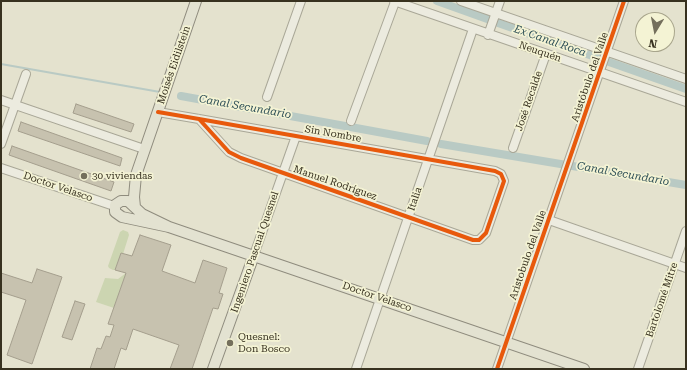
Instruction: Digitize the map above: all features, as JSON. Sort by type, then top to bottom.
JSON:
[{"type":"main road","name":"Moisés Eidilstein","points":[[117,204],[125,196],[136,175],[196,1]]},
{"type":"main road","name":"Moisés Eidilstein","points":[[135,208],[134,197],[136,175]]},
{"type":"main road","name":"Doctor Velasco","points":[[169,227],[142,214],[128,201],[117,204],[114,210],[118,215],[169,227],[254,255],[584,369]]},
{"type":"main road","points":[[127,218],[135,215],[135,208]]},
{"type":"main road","name":"Ingeniero Pascual Quesnel","points":[[214,369],[254,255]]},
{"type":"street","points":[[267,97],[301,1]]},
{"type":"street","name":"Sin Nombre","points":[[352,121],[394,1]]},
{"type":"street","name":"Neuquén","points":[[394,1],[488,35],[686,102]]},
{"type":"street","points":[[461,1],[686,79]]},
{"type":"street","points":[[488,35],[500,1]]},
{"type":"street","name":"Aristóbulo del Valle","points":[[565,174],[624,1]]},
{"type":"street","name":"Italia","points":[[356,369],[473,29]]},
{"type":"street","name":"José Recalde","points":[[513,148],[546,54]]},
{"type":"street","points":[[1,144],[26,74]]},
{"type":"street","points":[[1,100],[144,149]]},
{"type":"street","name":"Sin Nombre","points":[[158,112],[495,171],[503,176],[504,184],[486,233],[479,240]]},
{"type":"street","name":"Manuel Rodríguez","points":[[198,119],[229,152],[241,158],[409,218],[470,239],[479,240]]},
{"type":"street","name":"Ingeniero Pascual Quesnel","points":[[254,255],[296,136]]},
{"type":"street","name":"Doctor Velasco","points":[[1,168],[117,204]]},
{"type":"street","name":"Aristobulo del Valle","points":[[506,342],[565,174]]},
{"type":"street","points":[[549,220],[686,268]]},
{"type":"street","name":"Bartolomé Mitre","points":[[638,369],[686,231]]},
{"type":"street","points":[[497,369],[506,342]]},
{"type":"green space","points":[[123,230],[128,232],[129,235],[123,254],[121,253],[115,270],[113,270],[108,266],[120,232]]},
{"type":"green space","points":[[126,273],[114,308],[96,302],[105,278],[118,279]]},
{"type":"building","points":[[76,104],[134,124],[131,132],[73,113]]},
{"type":"building","points":[[21,122],[122,158],[120,166],[18,131]]},
{"type":"building","points":[[12,146],[114,182],[111,191],[9,155]]},
{"type":"building","points":[[140,235],[171,245],[162,271],[195,283],[203,260],[227,268],[219,293],[223,294],[218,309],[213,308],[192,369],[170,369],[179,345],[133,329],[126,350],[121,348],[114,369],[90,369],[97,348],[101,349],[106,336],[110,337],[114,325],[108,324],[126,273],[115,270],[121,253],[132,256]]},
{"type":"building","points":[[37,269],[62,277],[32,364],[7,355],[26,300],[1,292],[1,273],[32,283]]},
{"type":"building","points":[[75,301],[85,304],[72,340],[62,337]]},
{"type":"waterway","name":"Ex Canal Roca","points":[[437,1],[490,20]]},
{"type":"waterway","name":"Ex Canal Roca","points":[[498,23],[601,59]]},
{"type":"waterway","name":"Ex Canal Roca","points":[[609,62],[686,89]]},
{"type":"waterway","points":[[1,64],[160,92]]},
{"type":"waterway","name":"Canal Secundario","points":[[181,96],[427,141]]},
{"type":"waterway","name":"Canal Secundario","points":[[441,144],[686,185]]},
{"type":"cycle path","points":[[497,369],[624,1]]},
{"type":"cycle path","points":[[158,112],[199,119],[495,171],[501,174],[504,181],[486,233],[479,240],[473,240],[241,158],[229,152],[199,119]]},
{"type":"place","name":"30 viviendas","points":[[84,176]]},
{"type":"place","name":"Quesnel: Don Bosco","points":[[230,343]]}]
